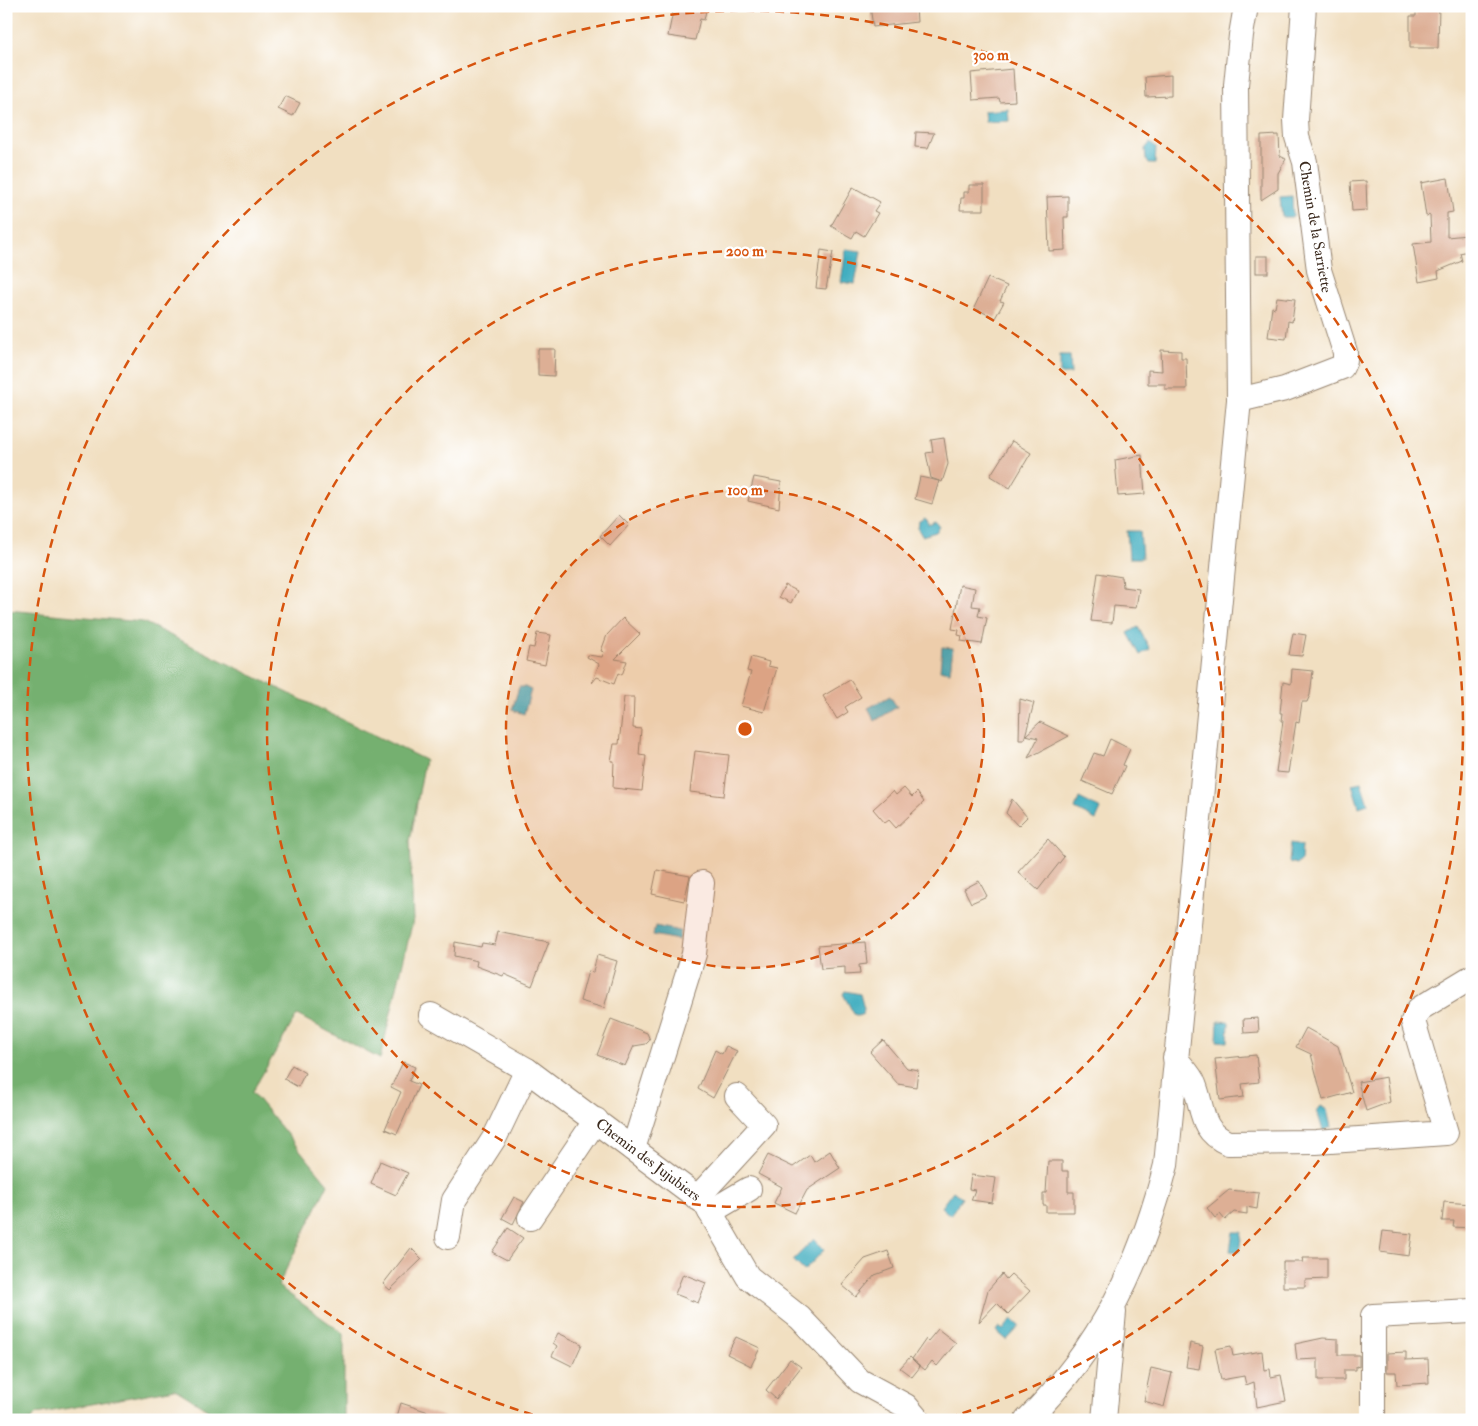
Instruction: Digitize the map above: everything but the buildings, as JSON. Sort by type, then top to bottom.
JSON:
[{"type":"street","points":[[1027,1420],[1061,1382],[1099,1332],[1115,1305],[1150,1224],[1162,1180],[1169,1141],[1175,1058],[1239,400],[1236,85],[1240,35],[1246,6]]},
{"type":"street","name":"Chemin de la Sarriette","points":[[1239,400],[1285,389],[1318,377],[1342,367],[1345,360],[1345,352],[1320,270],[1305,162],[1296,137],[1304,6]]},
{"type":"street","points":[[633,1149],[694,954],[702,883]]},
{"type":"street","points":[[1175,1058],[1194,1083],[1204,1121],[1217,1138],[1228,1143],[1316,1142],[1446,1133],[1413,1021],[1419,1009],[1472,977]]},
{"type":"street","name":"Chemin des Jujubiers","points":[[431,1015],[527,1070],[596,1120],[704,1205],[748,1277],[800,1318],[860,1381],[906,1406],[918,1420]]},
{"type":"street","points":[[448,1237],[454,1200],[495,1137],[527,1070]]},
{"type":"street","points":[[704,1205],[764,1124],[737,1096]]},
{"type":"street","points":[[530,1218],[596,1120]]},
{"type":"street","points":[[704,1205],[749,1189]]},
{"type":"street","points":[[1104,1420],[1115,1305]]},
{"type":"street","points":[[1373,1420],[1374,1316],[1472,1311]]},
{"type":"green space","points":[[6,610],[143,622],[425,760],[410,841],[413,920],[380,1059],[297,1015],[252,1092],[328,1184],[278,1286],[344,1334],[344,1420],[225,1420],[175,1389],[36,1414],[31,1420],[6,1420]]},
{"type":"water","points":[[1008,109],[1009,121],[985,122],[984,111]]},
{"type":"water","points":[[1150,143],[1156,148],[1155,164],[1149,164],[1146,159],[1145,149]]},
{"type":"water","points":[[1292,196],[1293,217],[1282,217],[1280,197]]},
{"type":"water","points":[[846,249],[861,251],[855,284],[841,282]]},
{"type":"water","points":[[1060,356],[1070,356],[1071,374],[1060,374]]},
{"type":"water","points":[[925,518],[928,521],[928,525],[936,522],[940,527],[936,532],[922,536],[918,529],[919,522]]},
{"type":"water","points":[[1127,531],[1140,531],[1142,558],[1129,558]]},
{"type":"water","points":[[1138,627],[1150,649],[1140,655],[1128,633]]},
{"type":"water","points":[[942,647],[953,648],[950,672],[940,670]]},
{"type":"water","points":[[519,687],[531,690],[524,714],[512,710]]},
{"type":"water","points":[[890,696],[897,707],[875,721],[868,708]]},
{"type":"water","points":[[1361,782],[1368,804],[1359,807],[1352,784]]},
{"type":"water","points":[[1079,798],[1101,809],[1096,820],[1075,809]]},
{"type":"water","points":[[1291,843],[1302,845],[1301,861],[1297,864],[1289,862]]},
{"type":"water","points":[[655,926],[680,931],[678,940],[653,935]]},
{"type":"water","points":[[845,991],[860,994],[864,1009],[863,1014],[858,1016],[854,1014],[843,994]]},
{"type":"water","points":[[1218,1021],[1229,1022],[1228,1042],[1217,1041]]},
{"type":"water","points":[[1321,1106],[1327,1110],[1331,1127],[1323,1131],[1317,1111]]},
{"type":"water","points":[[953,1191],[962,1198],[950,1215],[941,1207]]},
{"type":"water","points":[[1233,1232],[1242,1232],[1239,1252],[1230,1251]]},
{"type":"water","points":[[814,1239],[824,1250],[804,1271],[793,1260]]},
{"type":"water","points":[[1012,1319],[1020,1326],[1007,1340],[996,1331],[999,1327],[1003,1330]]}]
